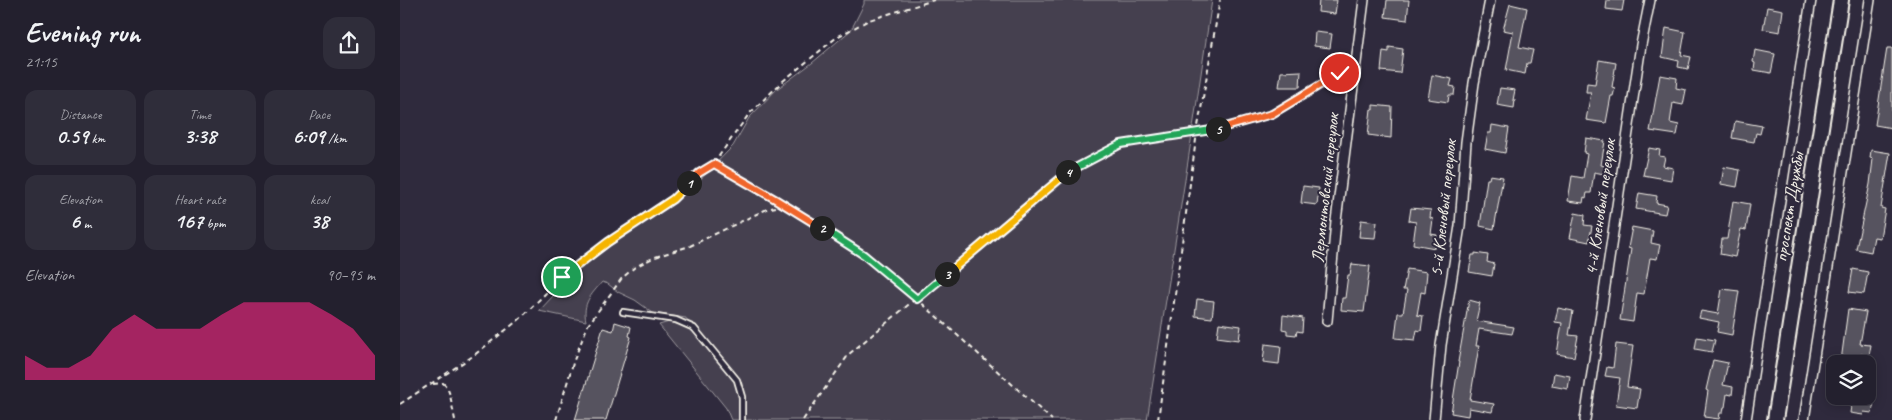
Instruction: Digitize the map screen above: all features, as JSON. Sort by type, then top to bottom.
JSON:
[{"type":"main road","name":"проспект Дружбы","points":[[1778,419],[1841,0]]},
{"type":"street","name":"Лермонтовский переулок","points":[[1327,321],[1336,221],[1364,0]]},
{"type":"street","name":"5-й Кленовый переулок","points":[[1434,420],[1441,345],[1460,226],[1466,142],[1474,83],[1490,0]]},
{"type":"street","name":"4-й Кленовый переулок","points":[[1585,420],[1641,46],[1650,0]]},
{"type":"street","points":[[1746,420],[1811,0]]},
{"type":"street","points":[[1804,420],[1870,0]]},
{"type":"lane","points":[[623,312],[676,320],[694,328],[737,380],[742,397],[742,420]]},
{"type":"path","points":[[400,404],[473,356],[521,318],[562,277],[608,242],[673,199],[699,173],[714,164],[749,114],[783,81],[837,37],[869,20],[934,0]]},
{"type":"path","points":[[1158,420],[1197,132],[1220,0]]},
{"type":"path","points":[[803,420],[849,354],[1071,170],[1121,144],[1219,129],[1272,114],[1340,73],[1355,70]]},
{"type":"path","points":[[714,164],[785,205],[864,255],[917,299],[1052,420]]},
{"type":"path","points":[[556,420],[574,360],[588,325],[622,278],[635,267],[654,257],[690,246],[767,209],[785,205]]},
{"type":"path","points":[[427,386],[437,382],[443,383],[447,387],[455,420]]},
{"type":"shaded area","points":[[864,0],[1212,0],[1147,420],[731,420],[726,408],[659,325],[669,322],[688,327],[686,318],[653,313],[635,300],[602,282],[586,304],[586,321],[539,311],[569,279],[611,243],[688,192],[733,146],[749,118],[777,89],[851,30],[864,4]]},
{"type":"building","points":[[1319,0],[1337,0],[1335,14],[1318,12]]},
{"type":"building","points":[[1387,0],[1409,0],[1407,20],[1385,17]]},
{"type":"building","points":[[1607,0],[1624,0],[1622,11],[1606,9]]},
{"type":"building","points":[[1510,4],[1527,8],[1519,47],[1533,50],[1530,63],[1527,63],[1525,74],[1506,70],[1513,32],[1503,30]]},
{"type":"building","points":[[1767,7],[1783,10],[1780,32],[1763,29]]},
{"type":"building","points":[[1666,28],[1685,32],[1681,55],[1691,57],[1688,69],[1678,67],[1679,61],[1662,57]]},
{"type":"building","points":[[1315,32],[1332,34],[1330,48],[1314,46]]},
{"type":"building","points":[[1389,47],[1403,49],[1400,73],[1381,71],[1383,51],[1389,52]]},
{"type":"building","points":[[1887,48],[1892,48],[1892,128],[1875,125]]},
{"type":"building","points":[[1755,50],[1775,54],[1771,73],[1754,70]]},
{"type":"building","points":[[1599,60],[1616,63],[1612,87],[1615,88],[1613,96],[1611,96],[1606,123],[1586,120],[1591,92],[1586,92],[1587,83],[1595,84]]},
{"type":"building","points":[[1301,71],[1300,87],[1279,87],[1281,72]]},
{"type":"building","points":[[1432,75],[1452,79],[1450,86],[1455,87],[1454,95],[1449,95],[1448,102],[1428,99]]},
{"type":"building","points":[[1660,75],[1677,78],[1676,88],[1686,90],[1683,105],[1673,103],[1670,123],[1679,125],[1677,135],[1650,131]]},
{"type":"building","points":[[1500,88],[1515,90],[1514,108],[1497,105]]},
{"type":"building","points":[[1373,105],[1392,107],[1391,138],[1368,135]]},
{"type":"building","points":[[1735,121],[1762,126],[1760,134],[1756,133],[1754,142],[1732,138]]},
{"type":"building","points":[[1492,125],[1509,128],[1505,153],[1485,149],[1488,133],[1491,133]]},
{"type":"building","points":[[1586,138],[1605,141],[1601,165],[1605,166],[1604,174],[1594,172],[1591,193],[1587,193],[1583,203],[1568,201],[1572,176],[1583,178],[1587,154],[1584,153]]},
{"type":"building","points":[[1649,148],[1660,150],[1659,156],[1665,157],[1663,166],[1673,168],[1671,180],[1643,175]]},
{"type":"building","points":[[1871,150],[1890,153],[1881,208],[1885,209],[1880,238],[1874,237],[1871,252],[1856,249],[1870,184],[1873,159],[1870,158]]},
{"type":"building","points":[[1724,167],[1740,170],[1737,187],[1721,184]]},
{"type":"building","points":[[1490,175],[1503,177],[1494,229],[1480,226],[1487,179],[1489,179]]},
{"type":"building","points":[[1303,186],[1319,188],[1317,205],[1301,203]]},
{"type":"building","points":[[1639,193],[1657,196],[1656,203],[1667,205],[1665,214],[1636,209]]},
{"type":"building","points":[[1733,201],[1750,204],[1746,230],[1741,229],[1735,257],[1720,254],[1722,239],[1727,239]]},
{"type":"building","points":[[1411,208],[1431,210],[1430,218],[1433,219],[1431,234],[1437,235],[1435,248],[1413,244],[1416,222],[1409,221]]},
{"type":"building","points":[[1575,213],[1585,215],[1584,225],[1592,226],[1589,242],[1570,238]]},
{"type":"building","points":[[1361,220],[1377,222],[1375,238],[1359,237]]},
{"type":"building","points":[[1632,227],[1653,231],[1651,243],[1660,245],[1657,259],[1650,258],[1644,294],[1637,293],[1633,322],[1620,320],[1631,249],[1628,248]]},
{"type":"building","points":[[1475,253],[1488,255],[1487,262],[1494,264],[1492,276],[1469,272],[1472,255],[1475,255]]},
{"type":"building","points":[[1352,264],[1370,266],[1364,312],[1341,310],[1342,298],[1345,298],[1348,275],[1350,275]]},
{"type":"building","points":[[1407,269],[1427,272],[1425,293],[1421,292],[1417,315],[1423,316],[1421,331],[1417,330],[1415,340],[1395,338],[1398,313],[1403,313],[1407,290],[1403,290]]},
{"type":"building","points":[[1853,269],[1868,272],[1864,294],[1849,292]]},
{"type":"building","points":[[1722,289],[1739,291],[1732,335],[1717,332],[1719,322],[1699,318],[1701,311],[1718,314]]},
{"type":"building","points":[[1197,299],[1214,301],[1212,318],[1195,316]]},
{"type":"building","points":[[1469,300],[1480,303],[1476,321],[1514,327],[1512,334],[1479,329],[1476,346],[1479,346],[1470,400],[1494,404],[1492,412],[1469,408],[1468,416],[1451,413]]},
{"type":"building","points":[[1558,308],[1573,311],[1569,335],[1578,336],[1574,357],[1557,354],[1562,323],[1555,322]]},
{"type":"building","points":[[1848,309],[1866,312],[1860,344],[1871,345],[1869,355],[1842,355]]},
{"type":"building","points":[[1283,315],[1303,318],[1302,332],[1297,331],[1296,335],[1287,334],[1287,330],[1282,329]]},
{"type":"building","points":[[615,322],[631,327],[629,336],[631,337],[606,420],[575,420],[603,328],[613,331]]},
{"type":"building","points":[[1219,323],[1241,326],[1239,340],[1217,337]]},
{"type":"building","points":[[1697,337],[1715,340],[1712,352],[1695,349]]},
{"type":"building","points":[[1265,344],[1281,346],[1279,364],[1263,362]]},
{"type":"building","points":[[1616,344],[1633,346],[1627,387],[1640,389],[1637,408],[1616,405],[1620,378],[1605,376],[1607,367],[1613,368]]},
{"type":"building","points":[[1713,360],[1728,363],[1723,385],[1733,387],[1732,395],[1727,394],[1725,407],[1723,413],[1720,413],[1719,419],[1704,417],[1708,391],[1706,390]]},
{"type":"building","points":[[1554,373],[1570,376],[1568,389],[1552,386]]},
{"type":"building","points":[[1845,405],[1873,405],[1872,413],[1864,412],[1863,415],[1850,413],[1851,406]]},
{"type":"route","points":[[562,277],[608,242],[673,199],[699,173],[714,164],[775,199],[864,255],[917,299],[1071,170],[1121,144],[1219,129],[1272,114],[1340,73]]}]
